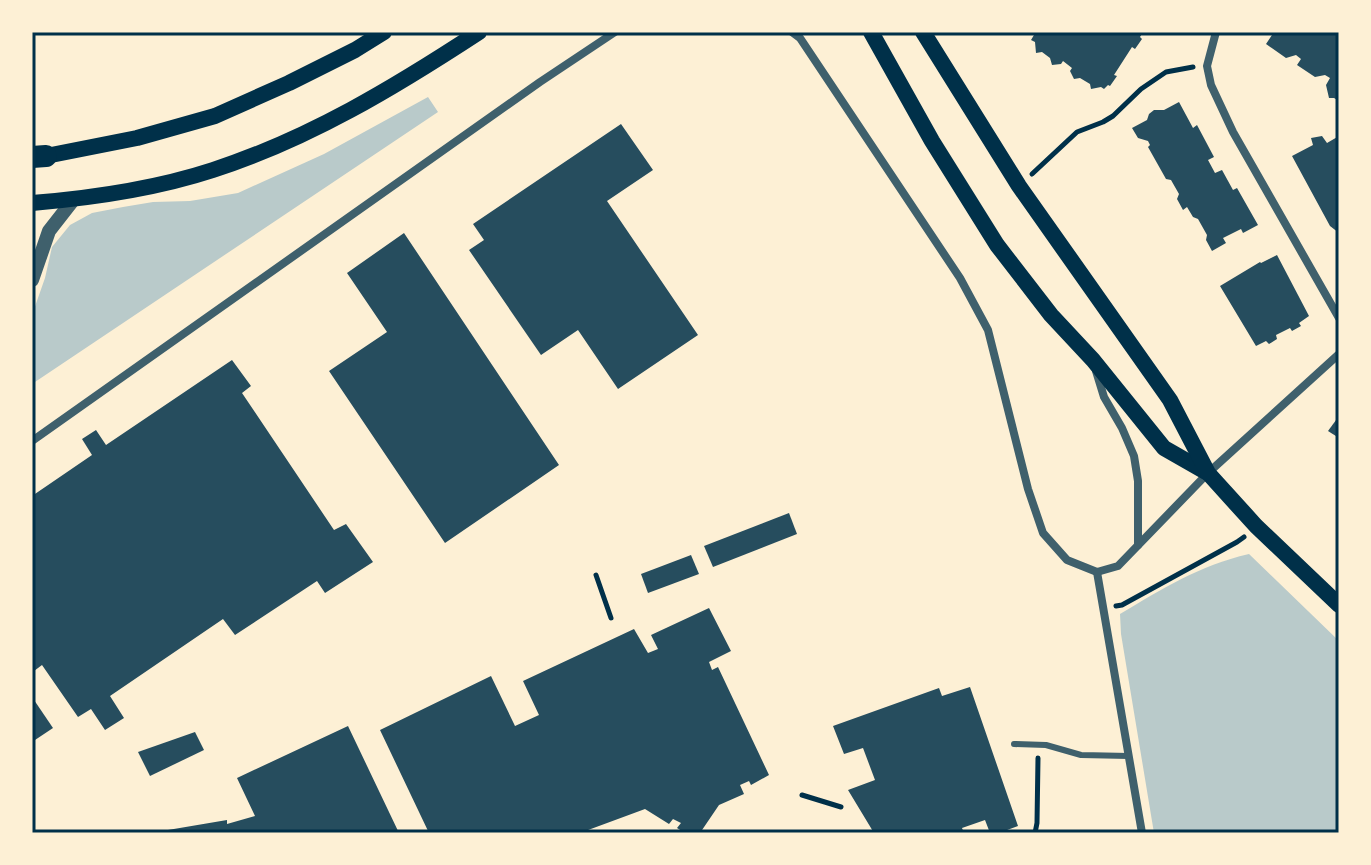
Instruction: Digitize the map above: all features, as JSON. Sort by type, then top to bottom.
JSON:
[{"type":"main road","points":[[37,160],[137,138],[215,116],[289,83],[384,32]]},
{"type":"main road","points":[[32,203],[139,189],[197,175],[277,147],[414,75],[479,32]]},
{"type":"main road","points":[[871,32],[932,141],[997,245],[1051,315],[1093,360],[1164,448],[1208,473]]},
{"type":"main road","points":[[923,32],[1019,186],[1170,400],[1208,473],[1256,526],[1339,605]]},
{"type":"street","points":[[32,441],[615,32]]},
{"type":"street","points":[[792,32],[800,38],[926,226],[960,278],[988,330],[1028,489],[1043,533],[1067,560],[1097,572],[1118,566],[1208,473],[1339,354]]},
{"type":"street","points":[[1216,32],[1207,66],[1211,85],[1233,132],[1339,318]]},
{"type":"street","points":[[32,280],[49,231],[74,199]]},
{"type":"street","points":[[1093,360],[1104,397],[1134,456],[1138,481],[1138,545]]},
{"type":"street","points":[[1097,572],[1142,833]]},
{"type":"lane","points":[[1014,744],[1046,745],[1081,755],[1129,756]]},
{"type":"path","points":[[1019,186],[1077,132],[1113,116],[1141,89],[1166,72],[1207,66]]},
{"type":"path","points":[[1103,608],[1122,605],[1237,542],[1256,526]]},
{"type":"path","points":[[596,575],[611,618]]},
{"type":"path","points":[[1035,833],[1038,745]]},
{"type":"path","points":[[802,795],[841,807]]},
{"type":"shaded area","points":[[428,97],[438,112],[32,384],[32,315],[52,247],[70,225],[92,213],[123,207],[238,193],[324,154]]},
{"type":"shaded area","points":[[1249,554],[1339,641],[1339,833],[1154,833],[1120,614],[1197,571]]},
{"type":"building","points":[[1029,32],[1143,32],[1142,39],[1135,49],[1132,47],[1110,86],[1091,89],[1090,84],[1080,78],[1074,79],[1070,71],[1072,68],[1063,61],[1052,65],[1050,58],[1042,52],[1036,53],[1035,42],[1031,40],[1034,35]]},
{"type":"building","points":[[1274,32],[1339,32],[1339,101],[1329,98],[1326,85],[1330,78],[1325,75],[1315,77],[1297,65],[1301,59],[1296,55],[1286,58],[1266,44]]},
{"type":"building","points":[[1179,102],[1193,128],[1197,125],[1214,157],[1208,160],[1215,173],[1222,170],[1233,190],[1237,188],[1258,225],[1223,238],[1226,243],[1212,251],[1198,219],[1187,207],[1183,210],[1177,199],[1179,194],[1171,180],[1166,179],[1148,147],[1148,141],[1138,138],[1132,128],[1147,120],[1154,110],[1164,110]]},
{"type":"building","points":[[621,124],[653,170],[607,201],[698,335],[618,389],[578,330],[541,355],[469,250],[484,240],[473,224]]},
{"type":"building","points":[[1322,136],[1327,143],[1339,136],[1339,233],[1330,226],[1292,156],[1313,145],[1311,138]]},
{"type":"building","points":[[404,233],[559,465],[445,543],[329,371],[387,332],[347,273]]},
{"type":"building","points":[[1277,255],[1309,316],[1299,323],[1301,326],[1276,335],[1277,339],[1269,344],[1266,341],[1256,346],[1220,286]]},
{"type":"building","points":[[232,360],[251,386],[242,393],[334,530],[346,524],[373,562],[325,593],[317,581],[235,635],[223,619],[110,696],[124,718],[105,730],[91,709],[78,717],[42,665],[34,671],[32,668],[32,496],[92,455],[82,439],[96,430],[106,445]]},
{"type":"building","points":[[1339,416],[1339,438],[1328,431]]},
{"type":"building","points":[[789,513],[797,534],[713,567],[704,546]]},
{"type":"building","points":[[691,555],[699,574],[648,593],[641,574]]},
{"type":"building","points":[[709,608],[731,651],[709,662],[712,670],[718,667],[769,775],[751,785],[749,781],[740,785],[744,794],[719,805],[700,833],[685,833],[677,828],[681,823],[673,819],[669,824],[645,809],[580,833],[429,833],[380,730],[491,676],[515,726],[539,715],[523,681],[634,629],[648,653],[658,649],[651,635]]},
{"type":"building","points":[[970,687],[1018,826],[990,833],[985,820],[962,828],[964,833],[874,833],[848,790],[875,780],[863,748],[844,754],[833,726],[939,688],[942,696]]},
{"type":"building","points":[[32,697],[53,728],[35,740],[32,736]]},
{"type":"building","points":[[348,726],[399,833],[162,833],[227,820],[227,824],[255,816],[237,778]]},
{"type":"building","points":[[195,732],[204,750],[150,776],[138,752]]}]
